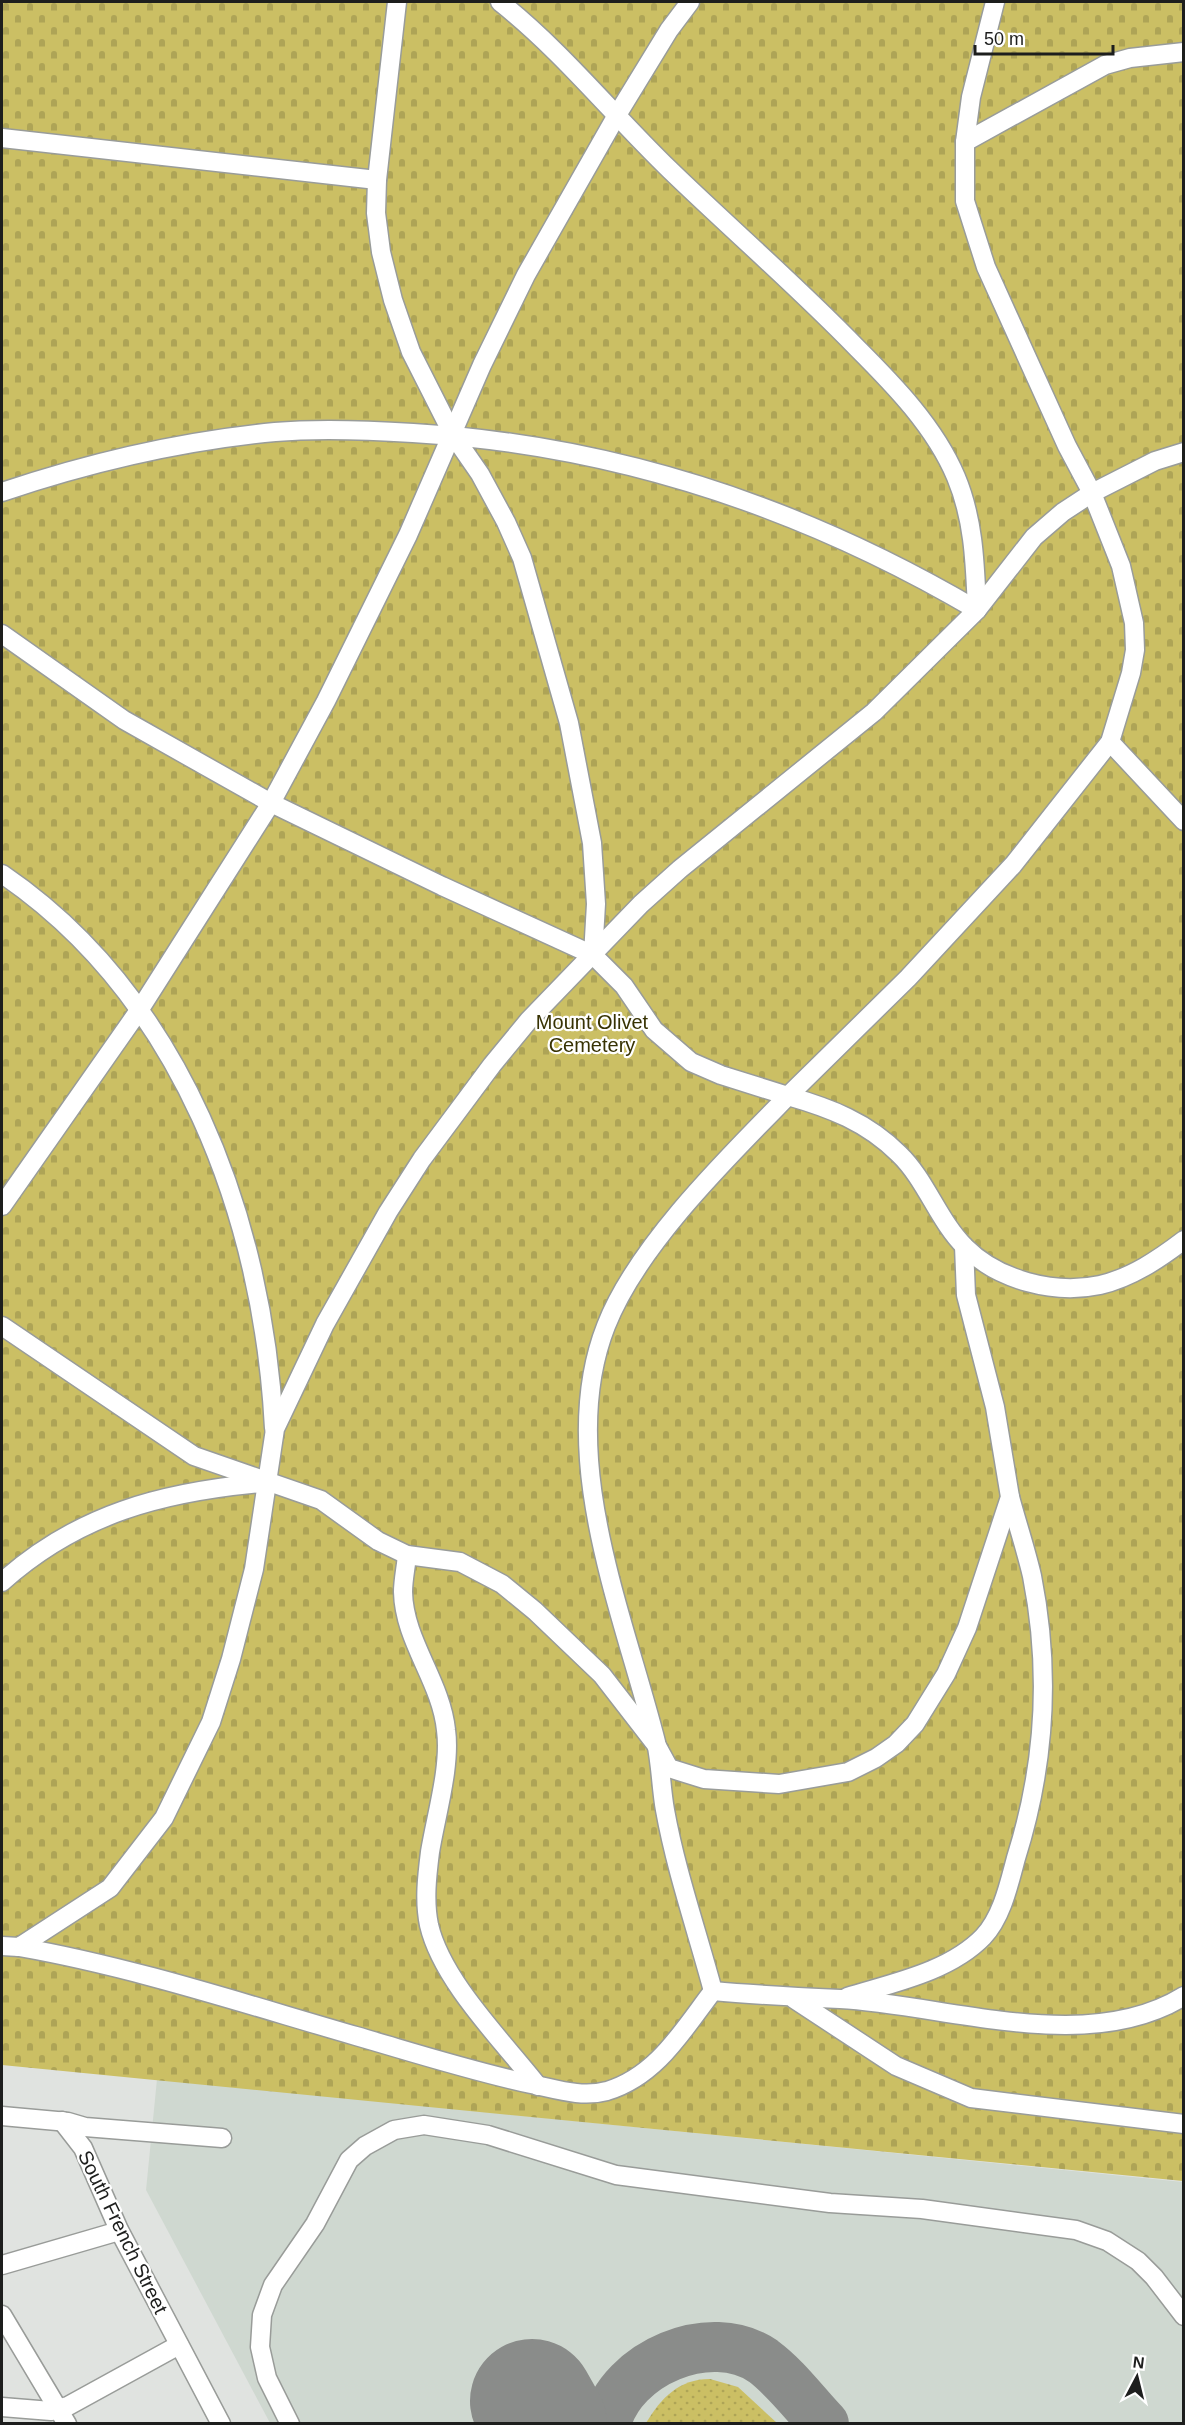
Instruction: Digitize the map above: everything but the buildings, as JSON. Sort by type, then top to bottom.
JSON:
[{"type":"street","points":[[397,2],[377,180],[376,213],[381,252],[393,300],[411,352],[453,435],[480,474],[522,558],[569,723],[592,843],[596,904],[593,955]]},
{"type":"street","points":[[500,2],[526,23],[582,76],[616,115],[709,207],[830,320],[907,401],[929,431],[955,475],[970,523],[975,552],[977,610]]},
{"type":"street","points":[[2,1206],[140,1009],[271,803],[326,701],[408,535],[482,365],[526,275],[616,115],[669,30],[690,2]]},
{"type":"street","points":[[714,1991],[665,1811],[657,1746],[602,1542],[588,1452],[589,1402],[596,1359],[606,1326],[623,1290],[646,1255],[741,1144],[908,978],[983,899],[1110,742],[1131,673],[1135,650],[1134,623],[1121,566],[1092,493],[1033,374],[970,225],[963,177],[965,142],[980,56],[995,2]]},
{"type":"street","points":[[965,142],[1106,65],[1130,58],[1184,52]]},
{"type":"street","points":[[2,138],[377,180]]},
{"type":"street","points":[[2,492],[112,458],[276,432],[331,430],[453,435],[559,449],[678,477],[736,496],[832,536],[932,584],[977,610]]},
{"type":"street","points":[[274,1429],[325,1324],[388,1212],[422,1159],[492,1065],[529,1020],[641,904],[680,869],[874,712],[977,610],[1034,537],[1063,512],[1092,493],[1155,461],[1184,452]]},
{"type":"street","points":[[2,634],[124,720],[271,803],[452,891],[593,955],[624,986],[654,1030],[691,1062],[721,1076],[843,1113],[879,1136],[901,1156],[964,1246],[986,1264],[1013,1278],[1047,1285],[1075,1287],[1100,1285],[1124,1277],[1157,1260],[1184,1240]]},
{"type":"street","points":[[1110,742],[1184,821]]},
{"type":"street","points":[[2,874],[51,909],[78,935],[140,1009],[191,1098],[231,1192],[250,1254],[262,1308],[274,1429],[254,1569],[227,1670],[211,1722],[169,1808],[136,1857],[110,1888],[10,1946]]},
{"type":"street","points":[[840,1999],[950,1962],[984,1936],[994,1922],[1007,1888],[1038,1773],[1044,1720],[1039,1617],[1031,1575],[1010,1497],[995,1407],[966,1295],[964,1246]]},
{"type":"street","points":[[2,1326],[194,1456],[321,1500],[378,1541],[407,1555],[460,1562],[480,1570],[502,1584],[535,1611],[602,1675],[657,1746],[669,1768],[704,1779],[736,1784],[779,1784],[816,1779],[848,1772],[876,1758],[896,1744],[915,1724],[946,1674],[967,1628],[1010,1497]]},
{"type":"street","points":[[2,1582],[51,1544],[77,1528],[109,1515],[185,1492],[267,1483]]},
{"type":"street","points":[[407,1555],[403,1592],[409,1625],[442,1703],[447,1733],[446,1755],[428,1866],[429,1926],[443,1964],[538,2086]]},
{"type":"street","points":[[10,1946],[58,1954],[186,1987],[467,2070],[563,2092],[605,2091],[628,2083],[648,2071],[714,1991]]},
{"type":"street","points":[[714,1991],[792,1998],[840,1999],[1052,2025],[1121,2022],[1147,2015],[1184,1995]]},
{"type":"street","points":[[792,1998],[896,2066],[971,2098],[1184,2124]]},
{"type":"street","points":[[2,2116],[62,2121],[93,2127],[222,2138]]},
{"type":"street","name":"South French Street","points":[[62,2121],[83,2148],[119,2229],[221,2424]]},
{"type":"street","points":[[290,2424],[267,2378],[260,2347],[259,2330],[266,2301],[273,2285],[315,2224],[349,2160],[377,2139],[394,2130],[416,2126],[439,2125],[488,2135],[616,2175],[830,2203],[934,2210],[1076,2230],[1107,2241],[1138,2261],[1154,2277],[1184,2316]]},
{"type":"street","points":[[83,2148],[93,2127]]},
{"type":"street","points":[[2,2265],[119,2230]]},
{"type":"street","points":[[2,2315],[63,2416]]},
{"type":"street","points":[[63,2416],[179,2345]]},
{"type":"street","points":[[2,2407],[51,2411],[63,2416]]},
{"type":"shaded area","points":[[157,2079],[1183,2182],[1183,2423],[270,2423],[146,2190]]},
{"type":"green space","name":"Mount Olivet Cemetery","points":[[2,2],[1183,2],[1183,2181],[2,2065]]},
{"type":"green space","points":[[710,2379],[738,2387],[777,2423],[646,2423],[665,2398],[680,2386],[689,2382]]},
{"type":"taxiway","points":[[606,2424],[615,2402],[629,2383],[648,2368],[670,2356],[694,2349],[718,2347],[742,2351],[763,2361],[787,2383],[824,2424]]},
{"type":"runway","points":[[532,2401],[545,2424]]}]
